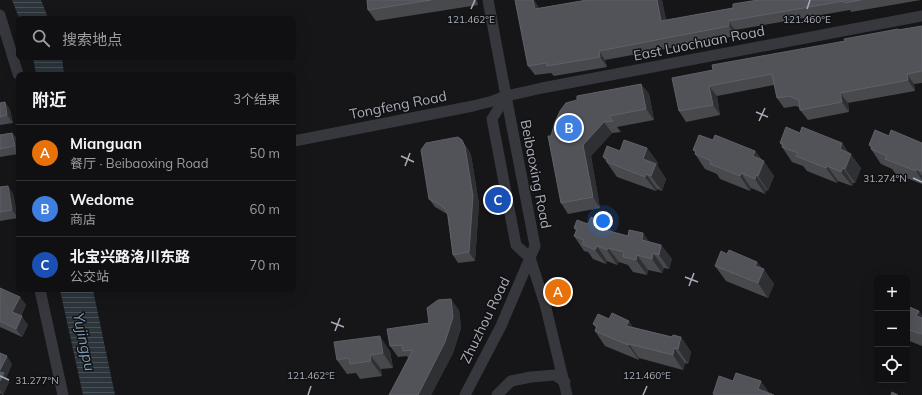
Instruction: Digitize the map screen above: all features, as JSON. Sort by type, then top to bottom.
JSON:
[{"type":"street","name":"Beibaoxing Road","points":[[488,0],[535,246],[530,258]]},
{"type":"street","points":[[0,15],[17,72]]},
{"type":"street","name":"East Luochuan Road","points":[[506,96],[922,16]]},
{"type":"street","name":"Beibaoxing Road","points":[[506,96],[492,119],[516,245],[530,258],[545,304],[567,395]]},
{"type":"street","name":"Tongfeng Road","points":[[296,140],[473,106],[506,96]]},
{"type":"street","name":"Zhuzhou Road","points":[[465,395],[502,326],[530,258]]},
{"type":"street","points":[[40,292],[63,395]]},
{"type":"street","points":[[497,395],[511,381],[531,377],[555,375],[565,382]]},
{"type":"water","points":[[12,0],[41,0],[47,16],[18,16]]},
{"type":"water","points":[[33,60],[62,60],[64,72],[36,72]]},
{"type":"water","name":"Yujingpu","points":[[60,292],[93,292],[115,395],[83,395]]},
{"type":"building","points":[[367,0],[431,0],[368,10]]},
{"type":"building","points":[[515,0],[533,0],[535,9],[587,0],[657,0],[661,21],[733,8],[733,4],[758,0],[861,0],[845,3],[844,1],[728,21],[729,26],[599,51],[600,57],[547,66],[546,63],[528,66]]},
{"type":"building","points":[[922,26],[922,71],[907,74],[908,80],[840,93],[842,102],[800,110],[799,100],[789,96],[777,98],[772,74],[709,86],[713,105],[679,111],[672,78],[713,70],[712,65],[845,41],[844,39]]},
{"type":"building","points":[[641,84],[646,109],[609,116],[613,121],[604,122],[583,145],[593,197],[561,203],[548,136],[551,136],[560,111],[566,103],[577,100],[577,96]]},
{"type":"building","points":[[5,102],[7,115],[0,117],[0,103]]},
{"type":"building","points":[[786,127],[800,133],[802,127],[842,143],[840,149],[851,154],[845,169],[843,168],[841,172],[827,166],[826,168],[796,156],[798,153],[782,147],[783,144],[780,143]]},
{"type":"building","points":[[875,130],[889,136],[891,130],[922,143],[922,171],[916,169],[916,171],[885,159],[887,156],[871,149],[872,147],[869,145]]},
{"type":"building","points":[[12,133],[15,146],[0,149],[0,135]]},
{"type":"building","points":[[699,135],[713,140],[715,135],[755,151],[753,156],[764,161],[758,176],[756,175],[755,179],[741,173],[740,176],[710,164],[711,161],[695,154],[696,151],[693,150]]},
{"type":"building","points":[[458,137],[462,140],[465,147],[473,196],[469,252],[453,255],[448,215],[446,210],[429,199],[421,150],[426,143]]},
{"type":"building","points":[[624,140],[647,148],[643,159],[656,164],[651,176],[646,174],[645,177],[607,162],[608,159],[603,157],[607,146],[620,151]]},
{"type":"building","points":[[8,186],[12,210],[0,212],[0,187]]},
{"type":"building","points":[[591,217],[607,225],[605,230],[628,236],[629,230],[643,233],[642,240],[661,245],[659,255],[653,253],[652,259],[637,255],[636,260],[623,257],[624,252],[608,248],[607,250],[597,246],[595,250],[582,244],[584,240],[574,236],[577,229],[574,228],[577,220],[588,224]]},
{"type":"building","points":[[729,250],[757,262],[755,266],[764,269],[758,283],[715,266],[721,251],[727,254]]},
{"type":"building","points":[[0,288],[20,297],[12,312],[22,316],[16,329],[0,321]]},
{"type":"building","points":[[451,299],[453,317],[445,342],[418,395],[389,395],[413,350],[403,351],[402,345],[390,346],[387,329],[429,323],[427,308],[438,300]]},
{"type":"building","points":[[910,307],[919,311],[916,316],[922,318],[922,334],[910,330]]},
{"type":"building","points":[[612,313],[629,321],[626,326],[672,337],[673,335],[681,337],[678,349],[674,348],[673,355],[628,345],[595,331],[597,326],[593,324],[598,314],[609,319]]},
{"type":"building","points":[[380,336],[383,353],[370,355],[371,361],[350,364],[349,358],[337,360],[334,342]]},
{"type":"building","points":[[0,353],[7,356],[0,370]]},
{"type":"building","points":[[0,372],[4,373],[0,381]]},
{"type":"building","points":[[736,373],[761,381],[758,389],[774,395],[713,394],[719,376],[733,381]]},
{"type":"building","points":[[892,392],[898,395],[891,395]]},
{"type":"place","name":"Wedome","points":[[569,128]]},
{"type":"place","name":"北宝兴路洛川东路","points":[[498,200]]},
{"type":"place","name":"Mianguan","points":[[558,292]]}]
